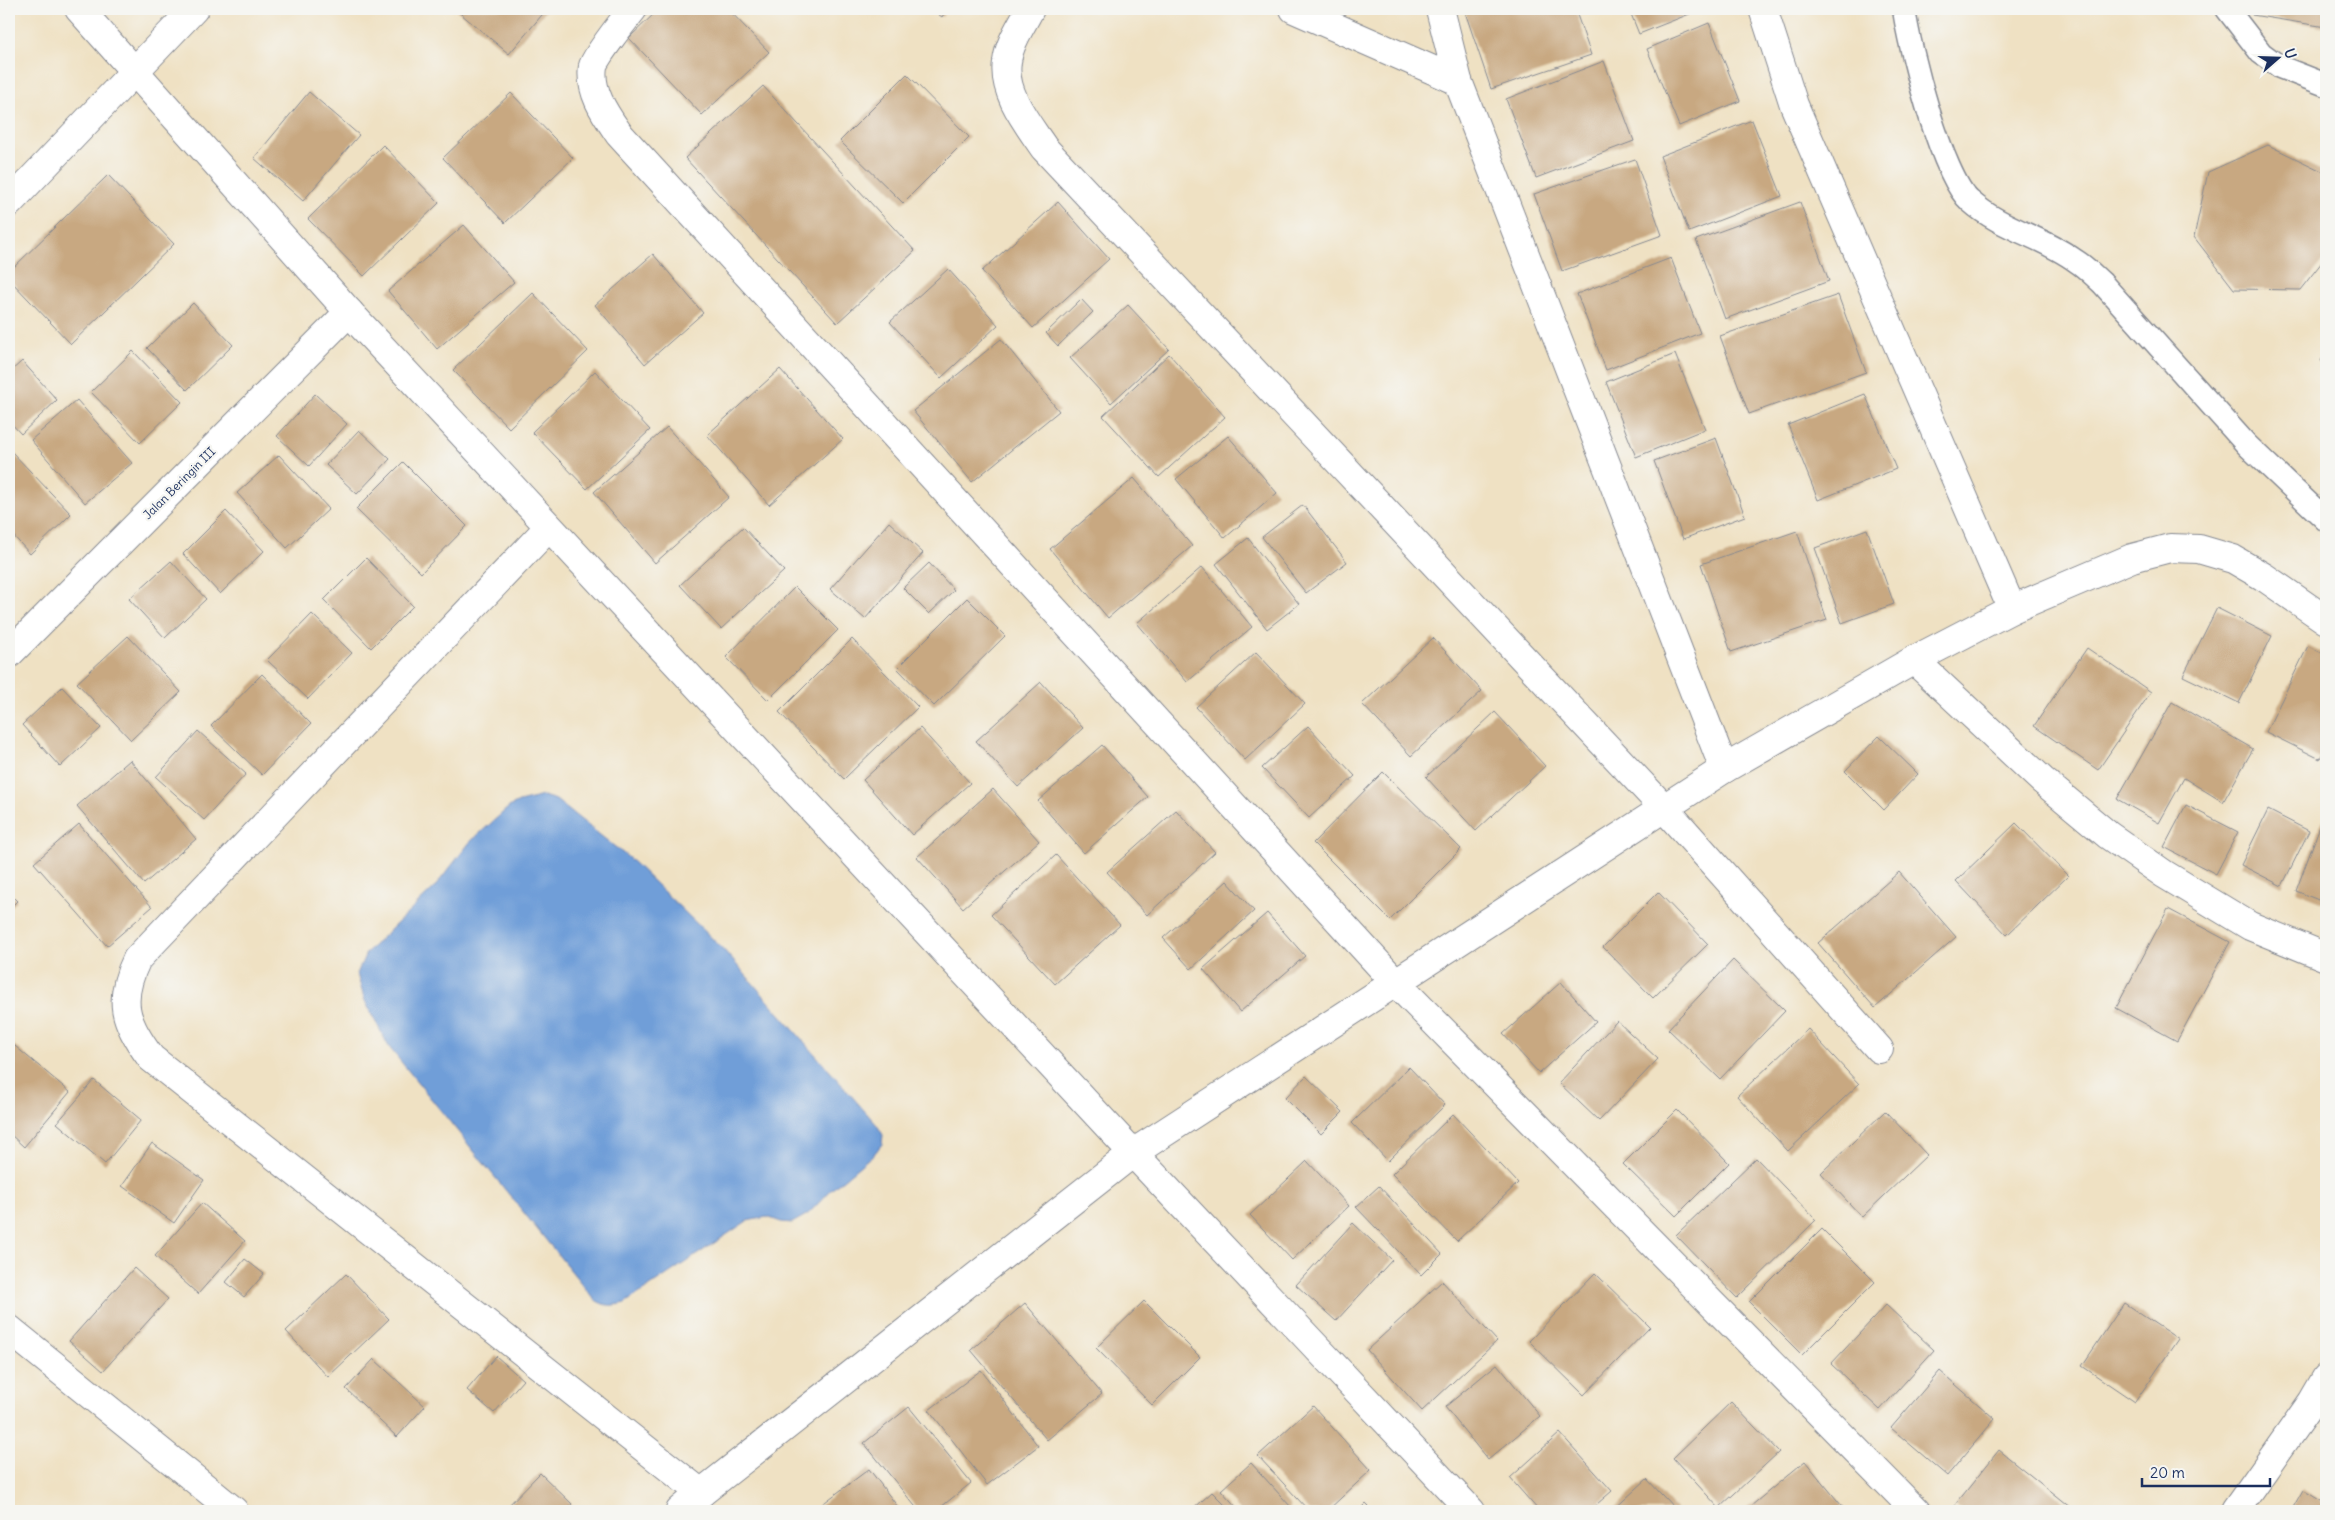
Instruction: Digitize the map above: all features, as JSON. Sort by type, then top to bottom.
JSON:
[{"type":"street","points":[[79,9],[349,312],[1133,1153],[1471,1511]]},
{"type":"street","points":[[9,204],[194,9]]},
{"type":"street","points":[[633,9],[593,65],[595,91],[605,114],[619,134],[1396,983],[1916,1511]]},
{"type":"street","points":[[1030,9],[1012,44],[1006,62],[1014,99],[1024,120],[1044,148],[1664,808],[1879,1049]]},
{"type":"street","points":[[1294,9],[1458,80]]},
{"type":"street","points":[[1440,9],[1458,80],[1724,769]]},
{"type":"street","points":[[1763,9],[1794,105],[2012,609]]},
{"type":"street","name":"Jalan Beringin III","points":[[9,654],[349,312]]},
{"type":"street","points":[[549,527],[137,958],[128,978],[125,1005],[133,1034],[151,1058],[701,1493]]},
{"type":"street","points":[[680,1511],[1133,1153],[1724,769],[1914,660],[2012,609],[2132,558],[2170,548],[2199,549],[2232,558],[2264,577],[2326,620]]},
{"type":"street","points":[[1914,660],[2042,780],[2108,835],[2164,874],[2250,926],[2326,956]]},
{"type":"street","points":[[9,1329],[234,1511]]},
{"type":"street","points":[[2235,1511],[2312,1402],[2326,1378]]},
{"type":"lane","points":[[1904,9],[1906,26],[1925,97],[1950,171],[1958,188],[1970,201],[1987,214],[2076,260],[2102,283],[2247,446],[2326,520]]},
{"type":"lane","points":[[2227,9],[2261,53],[2280,67],[2326,85]]},
{"type":"water","points":[[543,796],[556,800],[629,858],[722,948],[877,1125],[883,1135],[882,1144],[875,1153],[831,1190],[808,1214],[792,1223],[781,1222],[767,1217],[747,1221],[625,1303],[616,1305],[605,1305],[594,1299],[389,1047],[365,1001],[357,974],[366,953],[434,888],[470,842],[509,807],[519,802]]},
{"type":"building","points":[[455,9],[547,9],[509,54]]},
{"type":"building","points":[[659,9],[728,9],[769,52],[702,115],[629,38]]},
{"type":"building","points":[[931,9],[947,9],[942,17]]},
{"type":"building","points":[[1464,9],[1575,9],[1591,55],[1491,89]]},
{"type":"building","points":[[1629,9],[1690,9],[1692,13],[1639,34]]},
{"type":"building","points":[[2253,9],[2326,9],[2326,27],[2252,15]]},
{"type":"building","points":[[1709,23],[1740,101],[1679,126],[1647,49]]},
{"type":"building","points":[[1604,61],[1634,141],[1536,178],[1506,99]]},
{"type":"building","points":[[907,74],[969,137],[903,203],[840,141]]},
{"type":"building","points":[[763,86],[915,251],[837,323],[685,158]]},
{"type":"building","points":[[309,92],[359,135],[303,201],[254,158]]},
{"type":"building","points":[[511,93],[573,158],[505,223],[443,158]]},
{"type":"building","points":[[1752,120],[1782,196],[1689,232],[1660,156]]},
{"type":"building","points":[[383,145],[439,203],[364,276],[308,219]]},
{"type":"building","points":[[2268,145],[2326,173],[2326,257],[2300,290],[2234,289],[2194,237],[2208,172]]},
{"type":"building","points":[[1635,159],[1662,235],[1562,271],[1534,194]]},
{"type":"building","points":[[108,175],[174,244],[71,344],[9,279],[9,272]]},
{"type":"building","points":[[1058,202],[1109,259],[1033,328],[982,271]]},
{"type":"building","points":[[1800,202],[1829,281],[1725,319],[1696,240]]},
{"type":"building","points":[[464,225],[514,282],[437,349],[388,291]]},
{"type":"building","points":[[653,254],[703,313],[645,364],[595,305]]},
{"type":"building","points":[[1671,258],[1700,333],[1606,370],[1577,294]]},
{"type":"building","points":[[948,269],[998,325],[941,378],[890,322]]},
{"type":"building","points":[[533,293],[588,351],[509,428],[453,370]]},
{"type":"building","points":[[1838,295],[1866,372],[1749,414],[1720,336]]},
{"type":"building","points":[[1081,299],[1093,312],[1058,346],[1046,333]]},
{"type":"building","points":[[193,303],[233,345],[187,390],[147,348]]},
{"type":"building","points":[[1128,305],[1169,349],[1111,403],[1070,358]]},
{"type":"building","points":[[1001,339],[1059,411],[972,482],[913,411]]},
{"type":"building","points":[[133,351],[182,402],[140,443],[91,392]]},
{"type":"building","points":[[1169,354],[1225,417],[1159,477],[1103,416]]},
{"type":"building","points":[[1675,354],[1705,429],[1636,457],[1606,382]]},
{"type":"building","points":[[2326,356],[2326,369],[2321,360]]},
{"type":"building","points":[[22,361],[57,400],[21,434],[9,421],[9,373]]},
{"type":"building","points":[[780,369],[843,439],[769,505],[707,435]]},
{"type":"building","points":[[595,371],[650,430],[587,489],[532,432]]},
{"type":"building","points":[[315,394],[347,424],[309,466],[277,436]]},
{"type":"building","points":[[1865,394],[1896,469],[1818,500],[1788,425]]},
{"type":"building","points":[[77,400],[132,463],[85,503],[31,440]]},
{"type":"building","points":[[667,427],[729,497],[655,563],[594,492]]},
{"type":"building","points":[[359,430],[390,459],[357,494],[326,465]]},
{"type":"building","points":[[1228,436],[1277,493],[1225,538],[1176,479]]},
{"type":"building","points":[[1716,438],[1745,516],[1683,539],[1654,461]]},
{"type":"building","points":[[10,450],[71,514],[30,554],[9,531]]},
{"type":"building","points":[[279,455],[329,509],[287,548],[237,493]]},
{"type":"building","points":[[403,462],[467,526],[421,573],[356,509]]},
{"type":"building","points":[[1134,478],[1192,546],[1108,618],[1050,549]]},
{"type":"building","points":[[1303,505],[1347,562],[1306,593],[1262,537]]},
{"type":"building","points":[[226,511],[264,551],[220,594],[183,554]]},
{"type":"building","points":[[889,522],[923,553],[865,619],[830,589]]},
{"type":"building","points":[[743,527],[784,571],[721,629],[680,585]]},
{"type":"building","points":[[1867,529],[1894,604],[1842,623],[1815,548]]},
{"type":"building","points":[[1797,531],[1827,620],[1731,652],[1701,564]]},
{"type":"building","points":[[1248,538],[1299,604],[1267,629],[1216,564]]},
{"type":"building","points":[[366,558],[413,606],[371,648],[324,600]]},
{"type":"building","points":[[171,561],[206,599],[165,638],[129,599]]},
{"type":"building","points":[[929,563],[954,590],[929,614],[903,588]]},
{"type":"building","points":[[1202,567],[1252,627],[1187,682],[1137,623]]},
{"type":"building","points":[[795,587],[838,630],[768,700],[726,657]]},
{"type":"building","points":[[967,598],[1005,636],[934,706],[897,668]]},
{"type":"building","points":[[2217,608],[2272,636],[2239,703],[2183,676]]},
{"type":"building","points":[[312,614],[352,653],[308,699],[267,660]]},
{"type":"building","points":[[128,636],[181,692],[131,740],[77,683]]},
{"type":"building","points":[[1433,638],[1482,691],[1411,756],[1362,704]]},
{"type":"building","points":[[852,639],[918,707],[844,779],[779,712]]},
{"type":"building","points":[[2308,646],[2326,655],[2326,746],[2320,759],[2266,732]]},
{"type":"building","points":[[2087,648],[2151,692],[2098,770],[2034,726]]},
{"type":"building","points":[[1256,652],[1305,704],[1245,760],[1196,707]]},
{"type":"building","points":[[262,674],[311,724],[262,775],[211,726]]},
{"type":"building","points":[[1041,682],[1083,728],[1018,787],[976,741]]},
{"type":"building","points":[[62,687],[101,728],[60,767],[22,725]]},
{"type":"building","points":[[2172,702],[2253,749],[2223,802],[2184,778],[2159,823],[2117,799]]},
{"type":"building","points":[[1495,712],[1545,766],[1476,831],[1426,777]]},
{"type":"building","points":[[1308,726],[1355,776],[1309,818],[1262,768]]},
{"type":"building","points":[[920,728],[970,783],[912,835],[863,780]]},
{"type":"building","points":[[198,731],[246,774],[204,820],[156,777]]},
{"type":"building","points":[[1879,736],[1918,774],[1884,810],[1845,771]]},
{"type":"building","points":[[1102,745],[1148,797],[1084,853],[1038,801]]},
{"type":"building","points":[[130,760],[196,839],[144,884],[77,806]]},
{"type":"building","points":[[1383,772],[1461,849],[1390,920],[1313,843]]},
{"type":"building","points":[[993,789],[1039,841],[963,908],[917,857]]},
{"type":"building","points":[[2186,805],[2238,832],[2216,874],[2164,847]]},
{"type":"building","points":[[1176,810],[1215,852],[1147,915],[1107,872]]},
{"type":"building","points":[[2268,810],[2309,831],[2282,886],[2241,865]]},
{"type":"building","points":[[2326,810],[2326,903],[2296,891]]},
{"type":"building","points":[[2016,823],[2068,876],[2007,935],[1956,881]]},
{"type":"building","points":[[79,824],[152,907],[107,946],[34,863]]},
{"type":"building","points":[[1056,855],[1120,925],[1055,984],[991,915]]},
{"type":"building","points":[[1899,872],[1956,937],[1875,1008],[1818,943]]},
{"type":"building","points":[[1227,881],[1254,911],[1191,969],[1163,938]]},
{"type":"building","points":[[1658,892],[1708,944],[1653,998],[1603,947]]},
{"type":"building","points":[[9,893],[17,901],[9,909]]},
{"type":"building","points":[[2168,909],[2230,942],[2177,1041],[2116,1008]]},
{"type":"building","points":[[1267,913],[1305,956],[1240,1012],[1203,969]]},
{"type":"building","points":[[1733,960],[1785,1011],[1720,1079],[1668,1029]]},
{"type":"building","points":[[1561,982],[1596,1022],[1539,1073],[1503,1034]]},
{"type":"building","points":[[1617,1021],[1658,1059],[1599,1121],[1559,1083]]},
{"type":"building","points":[[1808,1029],[1859,1084],[1788,1151],[1737,1096]]},
{"type":"building","points":[[9,1041],[70,1092],[24,1147],[9,1133]]},
{"type":"building","points":[[1409,1067],[1445,1105],[1388,1161],[1352,1123]]},
{"type":"building","points":[[1306,1076],[1343,1112],[1321,1134],[1285,1098]]},
{"type":"building","points":[[94,1080],[141,1120],[105,1164],[57,1123]]},
{"type":"building","points":[[1677,1110],[1729,1163],[1676,1216],[1623,1164]]},
{"type":"building","points":[[1885,1111],[1927,1155],[1862,1217],[1821,1173]]},
{"type":"building","points":[[1453,1114],[1518,1183],[1457,1241],[1392,1174]]},
{"type":"building","points":[[152,1143],[204,1180],[174,1223],[122,1186]]},
{"type":"building","points":[[1756,1158],[1816,1220],[1737,1298],[1676,1235]]},
{"type":"building","points":[[1307,1161],[1349,1206],[1292,1260],[1250,1215]]},
{"type":"building","points":[[1379,1186],[1442,1254],[1421,1275],[1356,1207]]},
{"type":"building","points":[[202,1203],[245,1241],[198,1294],[155,1256]]},
{"type":"building","points":[[1353,1223],[1392,1260],[1336,1321],[1296,1285]]},
{"type":"building","points":[[1822,1229],[1875,1282],[1802,1355],[1749,1302]]},
{"type":"building","points":[[245,1259],[264,1274],[244,1297],[226,1282]]},
{"type":"building","points":[[134,1268],[168,1299],[103,1371],[69,1341]]},
{"type":"building","points":[[1595,1273],[1650,1327],[1584,1395],[1529,1341]]},
{"type":"building","points":[[346,1274],[389,1319],[328,1377],[286,1331]]},
{"type":"building","points":[[1442,1281],[1497,1341],[1422,1411],[1367,1350]]},
{"type":"building","points":[[1144,1301],[1200,1357],[1152,1405],[1096,1348]]},
{"type":"building","points":[[1025,1303],[1102,1394],[1047,1440],[971,1350]]},
{"type":"building","points":[[2124,1303],[2178,1339],[2135,1402],[2082,1366]]},
{"type":"building","points":[[1886,1305],[1934,1350],[1880,1410],[1831,1364]]},
{"type":"building","points":[[496,1356],[523,1380],[494,1413],[467,1390]]},
{"type":"building","points":[[374,1359],[425,1406],[397,1437],[346,1389]]},
{"type":"building","points":[[1497,1364],[1540,1416],[1488,1460],[1445,1407]]},
{"type":"building","points":[[981,1370],[1038,1446],[987,1485],[929,1410]]},
{"type":"building","points":[[1940,1371],[1995,1419],[1947,1476],[1891,1428]]},
{"type":"building","points":[[1731,1402],[1779,1452],[1719,1508],[1673,1458]]},
{"type":"building","points":[[1313,1406],[1371,1470],[1327,1511],[1309,1511],[1258,1456]]},
{"type":"building","points":[[909,1407],[971,1483],[936,1511],[919,1511],[864,1443]]},
{"type":"building","points":[[1560,1433],[1612,1491],[1589,1511],[1539,1511],[1510,1478]]},
{"type":"building","points":[[1999,1450],[2071,1508],[2069,1511],[1963,1511],[1955,1505]]},
{"type":"building","points":[[1805,1461],[1846,1511],[1745,1511]]},
{"type":"building","points":[[1251,1463],[1291,1507],[1286,1511],[1240,1511],[1221,1490]]},
{"type":"building","points":[[869,1469],[901,1511],[813,1511]]},
{"type":"building","points":[[540,1473],[572,1504],[565,1511],[503,1511]]},
{"type":"building","points":[[1647,1479],[1677,1511],[1612,1511]]},
{"type":"building","points":[[2303,1490],[2326,1504],[2326,1511],[2291,1511]]},
{"type":"building","points":[[1212,1492],[1231,1511],[1191,1511]]},
{"type":"building","points":[[1366,1504],[1373,1511],[1359,1511]]}]
